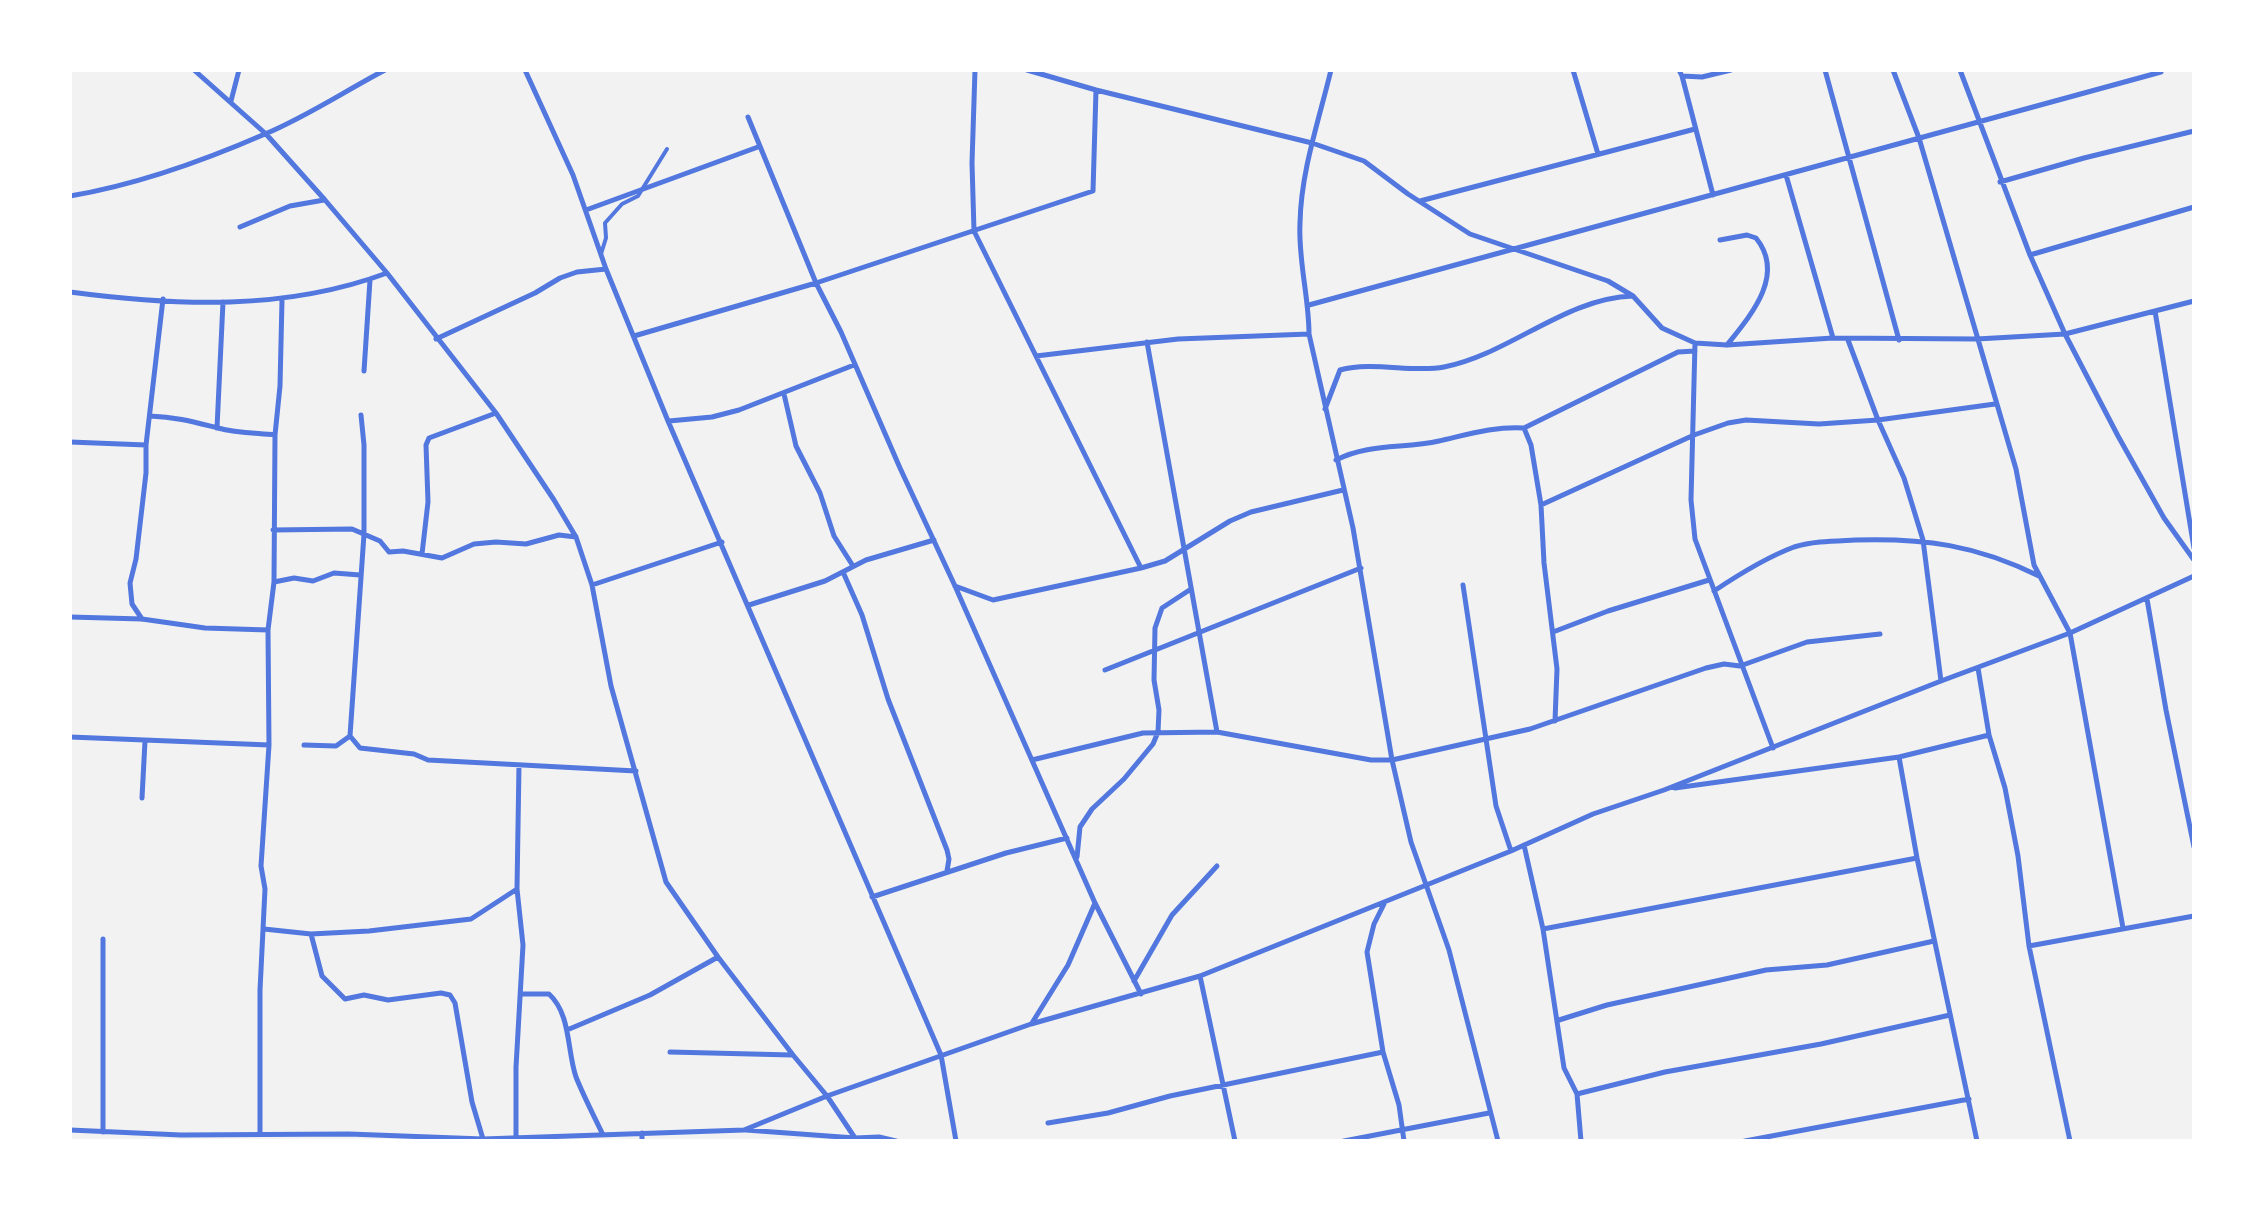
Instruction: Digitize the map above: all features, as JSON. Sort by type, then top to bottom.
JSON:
[{"type":"street","points":[[194,70],[266,134],[387,273],[496,413],[554,500],[576,537],[592,585],[611,686],[666,882],[718,957],[827,1096],[855,1138]]},
{"type":"street","points":[[231,101],[239,70]]},
{"type":"street","points":[[70,196],[102,190],[169,169],[266,134],[385,70]]},
{"type":"street","points":[[525,70],[586,210],[606,269],[668,421],[941,1055],[956,1141]]},
{"type":"street","points":[[975,70],[972,163],[974,231],[1141,568]]},
{"type":"street","points":[[1027,70],[1312,143],[1364,161],[1470,234],[1608,281],[1633,296],[1662,328],[1695,343],[1727,345],[1833,338],[1977,339],[2065,334],[2194,301]]},
{"type":"street","points":[[1331,70],[1312,143],[1300,220],[1300,251],[1309,305],[1309,334],[1361,568],[1392,760],[1411,842],[1449,950],[1498,1141]]},
{"type":"street","points":[[1573,70],[1598,154]]},
{"type":"street","points":[[1713,195],[1680,73],[1702,77],[1731,70]]},
{"type":"street","points":[[1825,70],[1899,340]]},
{"type":"street","points":[[1893,70],[1919,138],[2016,469],[2034,565],[2070,633],[2123,928]]},
{"type":"street","points":[[1960,70],[1981,121],[2000,182],[2065,334],[2164,518],[2194,560]]},
{"type":"street","points":[[1309,305],[2161,72]]},
{"type":"street","points":[[634,336],[816,283],[1093,191],[1096,90]]},
{"type":"street","points":[[748,117],[816,283],[955,586],[1095,903],[1141,994]]},
{"type":"street","points":[[1419,201],[1695,129]]},
{"type":"street","points":[[2000,182],[2194,131]]},
{"type":"street","points":[[586,210],[758,147]]},
{"type":"street","points":[[601,254],[606,238],[605,223],[622,204],[638,196],[667,149]]},
{"type":"street","points":[[1786,175],[1833,338]]},
{"type":"street","points":[[240,227],[290,206],[325,200]]},
{"type":"street","points":[[2030,255],[2194,207]]},
{"type":"street","points":[[1720,240],[1747,235],[1756,238],[1765,257],[1768,275],[1765,289],[1727,345]]},
{"type":"street","points":[[436,339],[535,293],[560,278],[577,272],[606,269]]},
{"type":"street","points":[[70,292],[223,302],[282,300],[370,280],[387,273]]},
{"type":"street","points":[[364,371],[370,280]]},
{"type":"street","points":[[1325,410],[1340,370],[1394,366],[1441,368],[1464,361],[1581,308],[1604,300],[1633,296]]},
{"type":"street","points":[[142,619],[132,604],[130,583],[136,559],[146,473],[146,445],[163,299]]},
{"type":"street","points":[[260,1134],[260,990],[265,889],[261,866],[269,745],[268,630],[274,582],[275,435],[280,386],[282,300]]},
{"type":"street","points":[[217,428],[223,302]]},
{"type":"street","points":[[2155,311],[2194,548]]},
{"type":"street","points":[[1036,356],[1147,342],[1309,334]]},
{"type":"street","points":[[1848,340],[1904,478],[1923,540],[1941,681]]},
{"type":"street","points":[[1147,342],[1179,516],[1182,551],[1201,632],[1217,732]]},
{"type":"street","points":[[1695,343],[1693,526],[1709,580],[1773,748]]},
{"type":"street","points":[[1336,460],[1359,450],[1437,442],[1509,427],[1524,428],[1678,352],[1695,351]]},
{"type":"street","points":[[668,421],[712,417],[784,394],[854,365]]},
{"type":"street","points":[[784,394],[796,446],[815,481],[834,536],[853,566]]},
{"type":"street","points":[[1541,505],[1694,435],[1728,423],[1746,420],[1819,424],[1878,420],[1995,404]]},
{"type":"street","points":[[422,554],[428,502],[426,445],[429,438],[496,413]]},
{"type":"street","points":[[361,415],[364,534],[350,736],[360,748],[414,754],[428,760],[636,771]]},
{"type":"street","points":[[150,416],[176,417],[204,422],[217,428],[275,435]]},
{"type":"street","points":[[1524,428],[1531,445],[1541,505],[1544,563],[1557,669],[1555,721]]},
{"type":"street","points":[[70,442],[146,445]]},
{"type":"street","points":[[955,586],[993,600],[1141,568],[1165,561],[1230,521],[1251,512],[1343,490]]},
{"type":"street","points":[[273,530],[352,529],[380,541],[389,552],[442,558],[474,544],[526,544],[559,535],[576,537]]},
{"type":"street","points":[[749,605],[825,581],[883,554],[934,540]]},
{"type":"street","points":[[1714,591],[1794,548],[1822,541],[1923,540],[1965,548],[2010,562],[2039,576]]},
{"type":"street","points":[[592,585],[722,542]]},
{"type":"street","points":[[1105,670],[1361,568]]},
{"type":"street","points":[[843,572],[862,615],[888,699],[947,850],[947,871]]},
{"type":"street","points":[[274,582],[294,578],[313,581],[334,573],[360,575]]},
{"type":"street","points":[[744,1130],[827,1096],[1031,1024],[1200,976],[1511,851],[1593,814],[1664,790],[2070,633],[2194,576]]},
{"type":"street","points":[[1553,632],[1608,611],[1709,580]]},
{"type":"street","points":[[1463,585],[1496,806],[1511,851]]},
{"type":"street","points":[[1077,861],[1080,827],[1092,809],[1146,756],[1158,732],[1155,628],[1162,608],[1191,589]]},
{"type":"street","points":[[2147,599],[2194,847]]},
{"type":"street","points":[[70,617],[142,619],[205,628],[268,630]]},
{"type":"street","points":[[1032,760],[1158,732],[1217,732],[1371,760],[1392,760],[1555,721],[1706,668],[1724,664],[1740,666],[1807,642],[1880,634]]},
{"type":"street","points":[[1978,668],[1989,735],[2005,788],[2018,856],[2029,946],[2070,1141]]},
{"type":"street","points":[[1664,790],[1899,757],[1989,735]]},
{"type":"street","points":[[304,745],[336,746],[350,736]]},
{"type":"street","points":[[70,737],[269,745]]},
{"type":"street","points":[[142,798],[145,741]]},
{"type":"street","points":[[1899,757],[1917,858],[1977,1141]]},
{"type":"street","points":[[516,1138],[516,1067],[523,945],[517,889],[519,765]]},
{"type":"street","points":[[872,897],[1006,853],[1067,838]]},
{"type":"street","points":[[1524,845],[1543,929],[1564,1068],[1577,1094],[1581,1141]]},
{"type":"street","points":[[1543,929],[1917,858]]},
{"type":"street","points":[[1134,982],[1172,915],[1217,866]]},
{"type":"street","points":[[264,929],[311,934],[369,931],[471,919],[517,889]]},
{"type":"street","points":[[1031,1024],[1068,965],[1095,903]]},
{"type":"street","points":[[1384,903],[1374,924],[1367,952],[1383,1052],[1399,1105],[1404,1141]]},
{"type":"street","points":[[2029,946],[2194,916]]},
{"type":"street","points":[[311,934],[322,976],[345,999],[364,995],[388,1000],[441,993],[450,995],[455,1003],[472,1102],[483,1139]]},
{"type":"street","points":[[103,939],[103,1132]]},
{"type":"street","points":[[1559,1020],[1607,1005],[1766,970],[1827,965],[1934,941]]},
{"type":"street","points":[[567,1030],[650,995],[718,957]]},
{"type":"street","points":[[1200,976],[1235,1141]]},
{"type":"street","points":[[521,994],[549,994],[555,1000],[567,1030],[577,1078],[603,1135]]},
{"type":"street","points":[[1577,1094],[1665,1072],[1821,1044],[1950,1015]]},
{"type":"street","points":[[670,1052],[793,1055]]},
{"type":"street","points":[[1048,1123],[1108,1113],[1224,1084],[1383,1052]]},
{"type":"street","points":[[1745,1141],[1969,1099]]},
{"type":"street","points":[[1344,1141],[1489,1113]]},
{"type":"street","points":[[70,1130],[483,1139],[744,1130],[879,1137],[896,1141]]},
{"type":"street","points":[[642,1133],[642,1141]]}]
